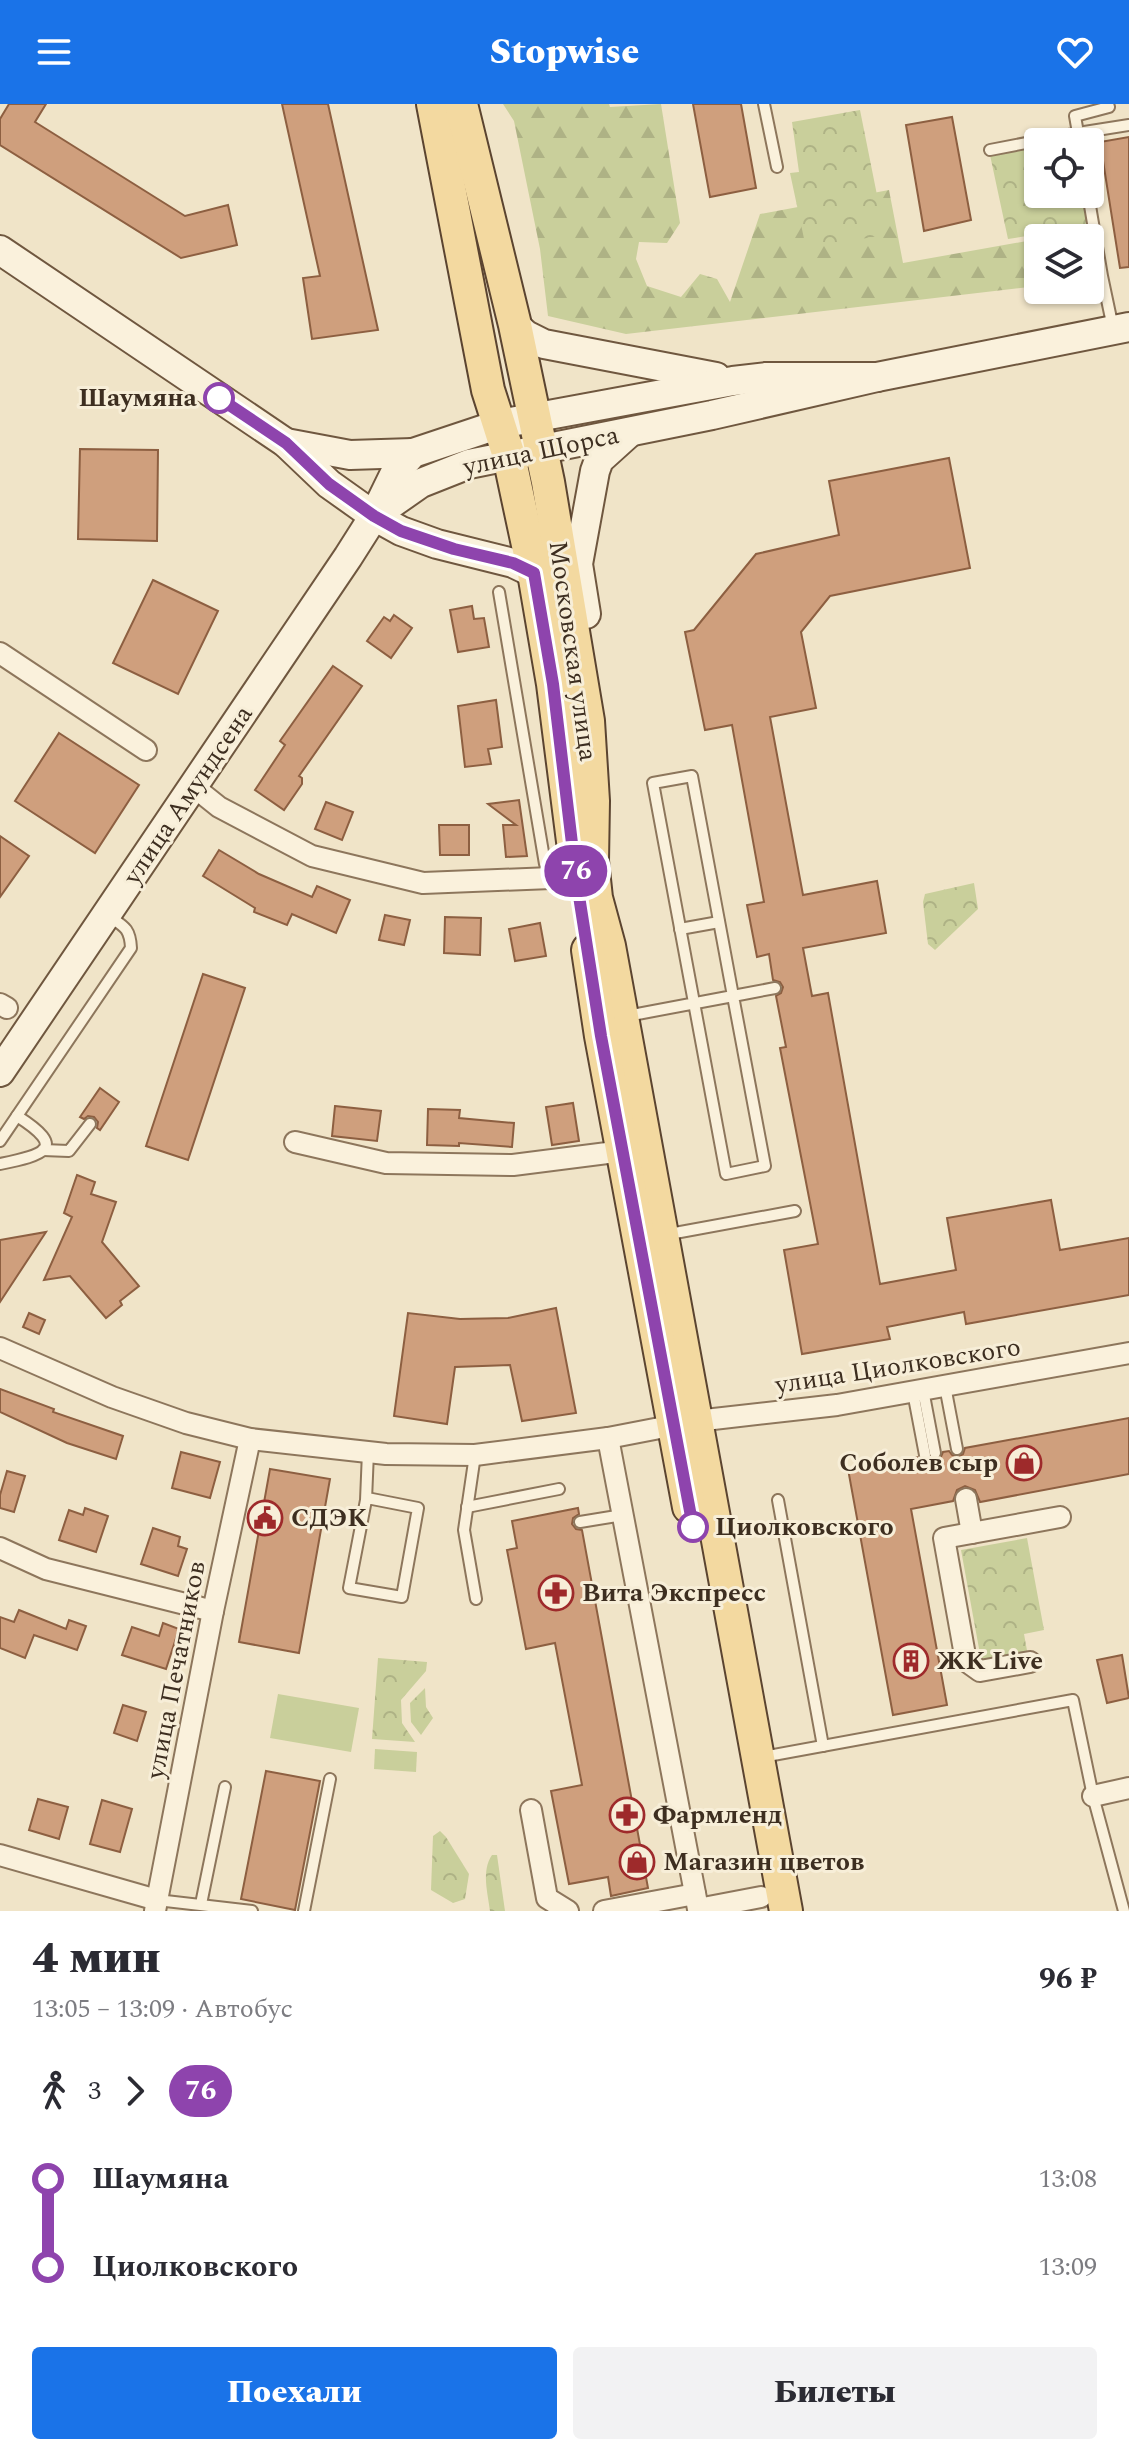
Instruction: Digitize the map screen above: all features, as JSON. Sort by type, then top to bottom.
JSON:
[{"type":"main road","name":"Московская улица","points":[[433,104],[488,390],[509,456],[534,573],[553,684],[576,877],[623,1151],[758,1757],[771,1906]]},
{"type":"main road","name":"Московская улица","points":[[461,104],[542,449],[588,721],[594,886],[609,946],[662,1236],[685,1423],[771,1906]]},
{"type":"main road","points":[[0,250],[286,443],[329,484],[374,516],[413,536],[513,563],[534,573]]},
{"type":"main road","points":[[515,325],[544,344],[733,381]]},
{"type":"main road","name":"улица Щорса","points":[[374,516],[399,497],[444,473],[469,464],[776,401],[877,377],[1121,329]]},
{"type":"main road","name":"улица Щорса","points":[[286,443],[350,455],[413,453],[500,424],[535,416],[733,381],[766,377],[877,377]]},
{"type":"main road","points":[[588,721],[596,687],[578,564],[599,460],[630,431]]},
{"type":"main road","points":[[374,516],[395,473],[413,453]]},
{"type":"main road","name":"улица Амундсена","points":[[0,1072],[374,516]]},
{"type":"street","points":[[0,653],[146,750]]},
{"type":"street","points":[[194,787],[219,807],[312,856],[423,883],[576,877]]},
{"type":"street","points":[[295,1142],[386,1163],[513,1165],[623,1151]]},
{"type":"street","name":"улица Циолковского","points":[[0,1348],[112,1397],[186,1423],[250,1439],[368,1452],[475,1455],[608,1438],[685,1423],[837,1405],[1129,1353]]},
{"type":"street","points":[[608,1438],[698,1909],[771,1906]]},
{"type":"street","name":"улица Печатников","points":[[156,1906],[250,1439]]},
{"type":"street","points":[[966,1499],[972,1533]]},
{"type":"street","points":[[1030,1662],[980,1671],[966,1661],[944,1538],[1060,1517]]},
{"type":"street","points":[[0,1548],[46,1569],[213,1611]]},
{"type":"street","points":[[1093,1796],[1129,1788]]},
{"type":"street","points":[[531,1810],[547,1898],[568,1911]]},
{"type":"street","points":[[0,1855],[156,1906]]},
{"type":"street","points":[[604,1911],[651,1906],[695,1894]]},
{"type":"lane","points":[[764,104],[777,167]]},
{"type":"lane","points":[[1077,128],[1075,116],[1109,107],[1108,104]]},
{"type":"lane","points":[[1104,131],[1129,125]]},
{"type":"lane","points":[[990,150],[1024,145]]},
{"type":"lane","points":[[1090,208],[1102,276],[1121,329]]},
{"type":"lane","points":[[499,592],[545,864]]},
{"type":"lane","points":[[692,776],[719,922],[765,1166],[726,1174],[653,783],[692,776]]},
{"type":"lane","points":[[0,1141],[131,948],[131,936],[127,930],[107,915]]},
{"type":"lane","points":[[680,929],[719,922]]},
{"type":"lane","points":[[621,1017],[775,988]]},
{"type":"lane","points":[[0,1164],[37,1156],[46,1142],[44,1135],[17,1116]]},
{"type":"lane","points":[[43,1150],[69,1151],[90,1124]]},
{"type":"lane","points":[[662,1236],[795,1211]]},
{"type":"lane","points":[[945,1386],[957,1449]]},
{"type":"lane","points":[[918,1391],[930,1454]]},
{"type":"lane","points":[[367,1498],[418,1508],[402,1597],[349,1588],[367,1498],[368,1452]]},
{"type":"lane","points":[[475,1455],[464,1530],[476,1599]]},
{"type":"lane","points":[[467,1507],[559,1489]]},
{"type":"lane","points":[[778,1500],[823,1746]]},
{"type":"lane","points":[[580,1522],[623,1515]]},
{"type":"lane","points":[[758,1757],[1073,1700],[1093,1796],[1124,1911]]},
{"type":"lane","points":[[304,1911],[330,1779]]},
{"type":"lane","points":[[201,1904],[225,1787]]},
{"type":"lane","points":[[156,1906],[201,1904],[252,1911]]},
{"type":"green space","points":[[503,104],[609,104],[610,107],[661,104],[680,223],[667,243],[639,242],[636,259],[647,286],[681,297],[700,274],[717,279],[730,302],[760,214],[889,190],[903,263],[1024,241],[1024,288],[626,334],[548,316],[540,249],[514,121]]},
{"type":"green space","points":[[860,110],[885,235],[806,248],[790,173],[799,172],[792,122]]},
{"type":"green space","points":[[1024,148],[1024,208],[1085,208],[1088,224],[1024,224],[1024,236],[1008,239],[990,155]]},
{"type":"green space","points":[[974,883],[978,909],[935,950],[928,944],[923,902],[925,894]]},
{"type":"green space","points":[[1027,1538],[1044,1630],[1024,1634],[1028,1656],[982,1665],[961,1550]]},
{"type":"green space","points":[[378,1658],[427,1662],[426,1671],[401,1700],[402,1723],[415,1742],[372,1739]]},
{"type":"green space","points":[[425,1688],[426,1707],[433,1718],[421,1735],[411,1722],[410,1703]]},
{"type":"green space","points":[[278,1694],[359,1708],[351,1752],[270,1738]]},
{"type":"green space","points":[[375,1749],[417,1752],[416,1772],[374,1769]]},
{"type":"green space","points":[[440,1831],[469,1874],[465,1899],[453,1903],[431,1890],[433,1836]]},
{"type":"green space","points":[[492,1855],[497,1855],[505,1911],[490,1911],[486,1875]]},
{"type":"building","points":[[9,104],[46,104],[35,122],[185,216],[228,205],[237,245],[181,258],[0,145],[0,119]]},
{"type":"building","points":[[282,104],[328,104],[378,330],[312,339],[303,278],[320,276]]},
{"type":"building","points":[[693,104],[741,104],[756,188],[710,197]]},
{"type":"building","points":[[952,117],[971,220],[924,231],[906,125]]},
{"type":"building","points":[[1129,137],[1129,267],[1120,268],[1104,167],[1104,141]]},
{"type":"building","points":[[80,449],[158,450],[157,541],[78,539]]},
{"type":"building","points":[[949,458],[970,568],[830,596],[801,632],[816,708],[770,717],[803,895],[877,881],[886,933],[803,948],[812,996],[828,993],[880,1284],[956,1270],[947,1218],[1051,1200],[1060,1250],[1129,1238],[1129,1295],[966,1324],[964,1312],[887,1327],[890,1339],[802,1354],[784,1250],[818,1244],[780,1048],[786,1047],[776,996],[783,987],[773,980],[769,954],[757,957],[747,905],[764,902],[732,725],[705,730],[685,632],[694,630],[756,554],[839,535],[829,481]]},
{"type":"building","points":[[153,580],[218,611],[178,694],[113,663]]},
{"type":"building","points":[[472,606],[474,619],[484,618],[489,647],[458,652],[450,610]]},
{"type":"building","points":[[394,615],[412,628],[391,658],[367,641],[384,617],[390,621]]},
{"type":"building","points":[[333,666],[362,686],[299,776],[302,784],[284,810],[255,790],[285,745],[280,741]]},
{"type":"building","points":[[496,700],[502,747],[488,749],[491,764],[465,767],[458,706]]},
{"type":"building","points":[[59,733],[139,785],[95,853],[15,801]]},
{"type":"building","points":[[519,800],[527,856],[506,857],[503,825],[516,825],[488,804]]},
{"type":"building","points":[[326,802],[353,812],[342,840],[315,829]]},
{"type":"building","points":[[439,825],[469,825],[469,855],[440,855]]},
{"type":"building","points":[[0,836],[29,856],[0,897]]},
{"type":"building","points":[[219,850],[259,874],[312,897],[317,886],[350,900],[336,933],[292,914],[287,925],[254,912],[255,908],[203,876]]},
{"type":"building","points":[[385,915],[410,920],[404,945],[379,940]]},
{"type":"building","points":[[445,917],[481,918],[480,955],[444,953]]},
{"type":"building","points":[[540,923],[546,956],[515,961],[509,929]]},
{"type":"building","points":[[203,974],[245,988],[188,1160],[146,1146]]},
{"type":"building","points":[[100,1088],[119,1102],[100,1130],[94,1117],[80,1117]]},
{"type":"building","points":[[573,1103],[579,1141],[552,1145],[546,1107]]},
{"type":"building","points":[[335,1106],[381,1111],[377,1141],[332,1136]]},
{"type":"building","points":[[428,1109],[460,1110],[459,1118],[514,1123],[512,1147],[459,1143],[459,1146],[427,1145]]},
{"type":"building","points":[[77,1175],[95,1182],[91,1194],[116,1202],[102,1242],[139,1286],[120,1301],[122,1305],[106,1318],[70,1276],[44,1280],[72,1217],[64,1213]]},
{"type":"building","points":[[46,1232],[0,1302],[0,1240]]},
{"type":"building","points":[[556,1308],[576,1413],[522,1421],[510,1365],[455,1367],[447,1424],[394,1416],[408,1313],[460,1319],[508,1318]]},
{"type":"building","points":[[29,1313],[45,1320],[39,1334],[23,1327]]},
{"type":"building","points":[[0,1389],[54,1409],[53,1412],[123,1436],[116,1459],[67,1443],[0,1412]]},
{"type":"building","points":[[1129,1418],[1129,1474],[980,1502],[975,1490],[965,1486],[957,1490],[953,1501],[911,1509],[947,1705],[893,1715],[848,1469],[917,1457],[926,1463],[940,1459],[943,1452],[949,1451],[958,1457],[965,1448]]},
{"type":"building","points":[[181,1452],[220,1462],[210,1498],[172,1488]]},
{"type":"building","points":[[270,1469],[330,1479],[299,1653],[239,1642]]},
{"type":"building","points":[[7,1471],[25,1476],[14,1512],[0,1508],[0,1495]]},
{"type":"building","points":[[85,1508],[108,1516],[96,1552],[59,1540],[69,1510],[83,1515]]},
{"type":"building","points":[[578,1508],[579,1514],[573,1518],[572,1524],[582,1530],[648,1888],[611,1896],[608,1877],[569,1884],[551,1791],[582,1785],[555,1643],[526,1649],[507,1550],[517,1548],[512,1521]]},
{"type":"building","points":[[153,1528],[180,1537],[178,1546],[187,1549],[178,1576],[141,1564]]},
{"type":"building","points":[[19,1610],[66,1629],[69,1620],[86,1626],[77,1650],[34,1635],[25,1658],[0,1648],[0,1617],[14,1622]]},
{"type":"building","points":[[163,1623],[179,1629],[166,1669],[122,1655],[132,1627],[159,1636]]},
{"type":"building","points":[[1122,1655],[1129,1698],[1107,1703],[1097,1660]]},
{"type":"building","points":[[123,1705],[146,1712],[137,1741],[114,1733]]},
{"type":"building","points":[[266,1771],[320,1781],[295,1910],[241,1899]]},
{"type":"building","points":[[38,1799],[68,1807],[59,1839],[29,1830]]},
{"type":"building","points":[[102,1800],[132,1809],[120,1852],[90,1844]]},
{"type":"bus line","name":"76","points":[[219,398],[286,443],[329,484],[374,516],[401,531],[437,544],[513,563],[534,573],[553,684],[576,877],[601,1036],[693,1527]]},
{"type":"place","name":"Шаумяна","points":[[219,398]]},
{"type":"place","name":"Соболев сыр","points":[[1024,1463]]},
{"type":"place","name":"СДЭК","points":[[265,1518]]},
{"type":"place","name":"Циолковского","points":[[693,1527]]},
{"type":"place","name":"Вита Экспресс","points":[[556,1593]]},
{"type":"place","name":"ЖК Live","points":[[911,1661]]},
{"type":"place","name":"Фармленд","points":[[627,1815]]},
{"type":"place","name":"Магазин цветов","points":[[637,1862]]}]
